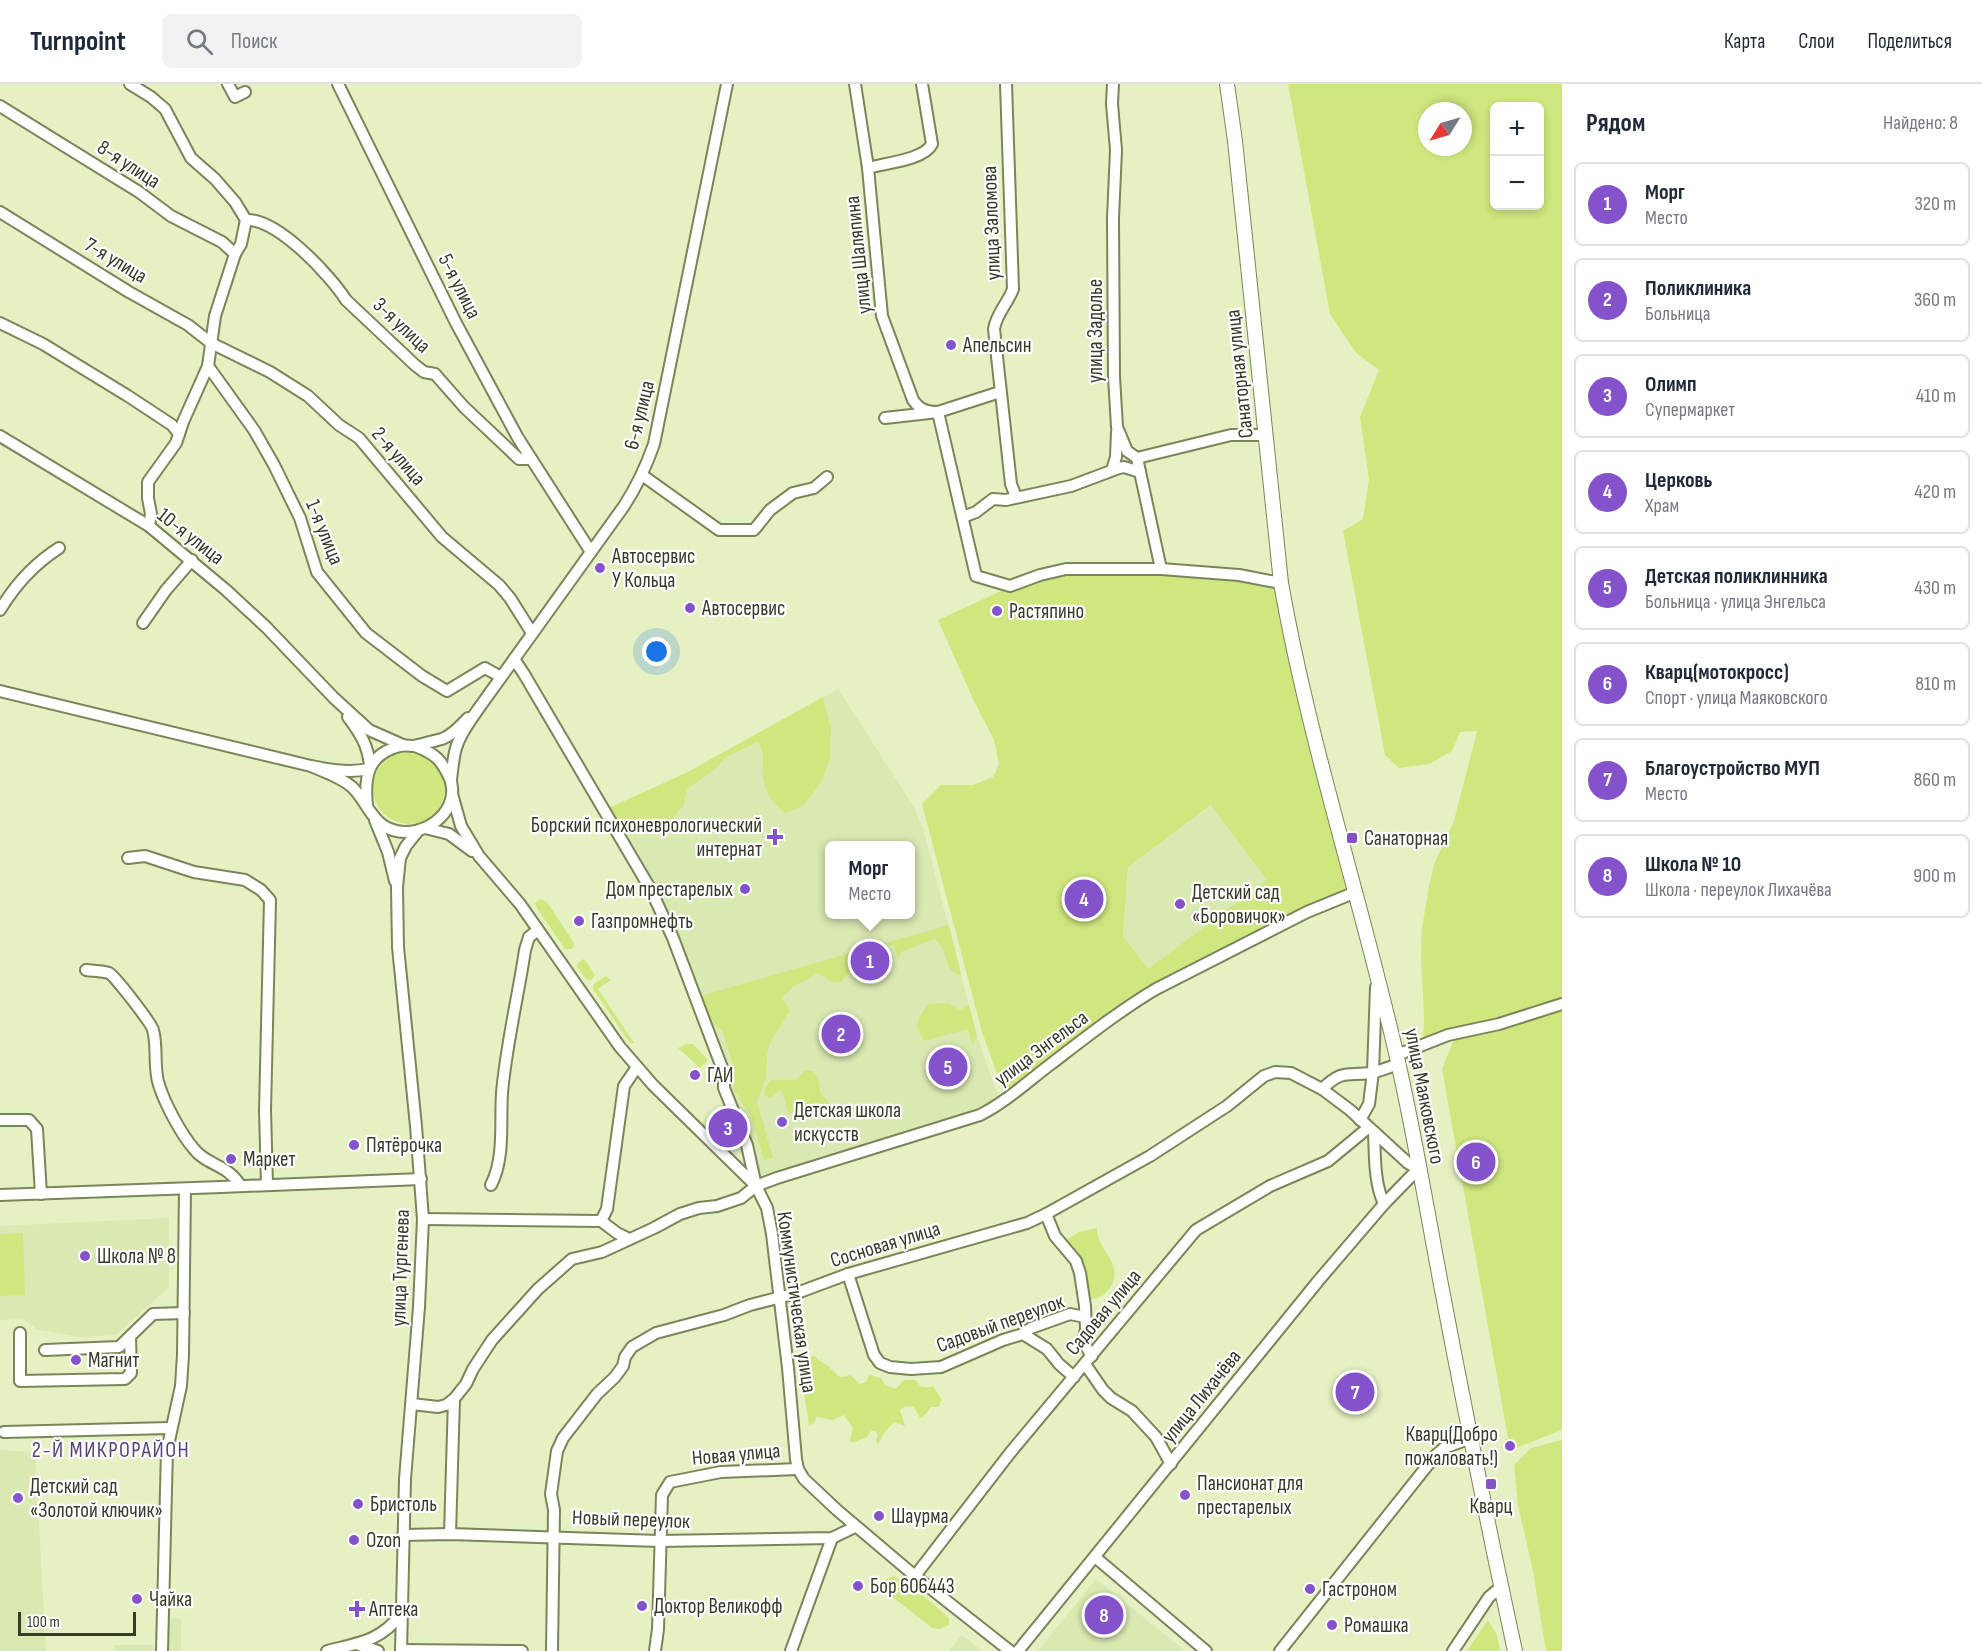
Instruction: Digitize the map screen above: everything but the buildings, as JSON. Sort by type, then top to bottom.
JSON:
[{"type":"main road","name":"Санаторная улица","points":[[1227,84],[1238,164],[1281,583],[1296,660]]},
{"type":"main road","name":"улица Маяковского","points":[[1296,660],[1398,1060],[1515,1651]]},
{"type":"street","points":[[130,84],[165,109],[190,158],[215,179],[235,202],[246,220],[241,244],[214,316],[208,366],[176,443],[148,482],[147,498],[151,514],[149,526]]},
{"type":"street","points":[[228,84],[235,97],[245,92]]},
{"type":"street","name":"5-я улица","points":[[338,84],[456,323],[531,459],[591,552]]},
{"type":"street","name":"6-я улица","points":[[479,708],[624,506],[642,475],[654,444],[727,84]]},
{"type":"street","name":"улица Шаляпина","points":[[855,84],[868,168],[882,316],[913,400],[918,408],[928,412],[939,412]]},
{"type":"street","points":[[868,168],[923,155],[933,144],[922,84]]},
{"type":"street","name":"улица Заломова","points":[[1006,84],[1013,289],[995,323],[1000,393],[1011,484],[1016,497]]},
{"type":"street","name":"улица Задолье","points":[[1113,84],[1112,104],[1116,150],[1113,218],[1114,377],[1117,427],[1127,452],[1137,458],[1161,569]]},
{"type":"street","name":"8-я улица","points":[[0,106],[139,192],[171,216],[222,242],[236,254]]},
{"type":"street","name":"7-я улица","points":[[0,212],[129,292],[188,325],[210,343]]},
{"type":"street","name":"3-я улица","points":[[246,220],[253,219],[273,228],[311,258],[346,300],[407,358],[424,372],[435,374],[464,407],[519,459],[531,459]]},
{"type":"street","points":[[0,323],[43,344],[119,390],[172,425],[179,434]]},
{"type":"street","name":"2-я улица","points":[[210,343],[270,372],[308,396],[339,425],[359,438],[442,537],[499,585],[532,633]]},
{"type":"street","name":"1-я улица","points":[[208,366],[254,430],[274,465],[300,518],[317,572],[366,633],[447,691],[485,668],[501,677]]},
{"type":"street","points":[[885,418],[939,412],[1000,393]]},
{"type":"street","points":[[939,412],[976,576],[1010,586],[1040,575],[1066,569],[1161,569],[1239,575],[1281,583]]},
{"type":"street","points":[[1113,470],[1117,427]]},
{"type":"street","points":[[1137,458],[1231,435],[1266,435]]},
{"type":"street","name":"10-я улица","points":[[0,436],[149,526],[192,560],[266,627],[334,698],[369,730],[403,746]]},
{"type":"street","points":[[963,517],[976,512],[993,500],[1006,500],[1071,486],[1124,467],[1140,472]]},
{"type":"street","points":[[642,475],[718,530],[754,530],[770,510],[793,494],[814,488],[827,477]]},
{"type":"street","points":[[0,610],[20,580],[45,557],[59,548]]},
{"type":"street","points":[[143,623],[166,590],[192,560]]},
{"type":"street","points":[[514,659],[651,890],[673,938],[724,1073],[724,1088],[747,1145],[756,1186]]},
{"type":"street","points":[[0,691],[337,771],[356,771],[370,767],[390,750],[444,738],[479,708]]},
{"type":"street","name":"10-я улица","points":[[334,698],[364,738],[370,767]]},
{"type":"street","points":[[311,766],[352,787],[373,816],[385,827],[406,832],[422,830],[438,819],[447,808],[452,795],[451,782],[455,751],[479,708]]},
{"type":"street","points":[[414,746],[431,752],[444,765],[451,782]]},
{"type":"street","points":[[367,805],[365,784],[370,767]]},
{"type":"street","name":"Коммунистическая улица","points":[[452,795],[461,826],[479,856],[520,904],[620,1047],[637,1067],[756,1186],[767,1208],[780,1297],[798,1469]]},
{"type":"street","name":"улица Тургенева","points":[[373,816],[388,852],[397,887]]},
{"type":"street","name":"Коммунистическая улица","points":[[422,830],[449,834],[479,856]]},
{"type":"street","name":"улица Тургенева","points":[[401,1650],[405,1479],[412,1404],[423,1219],[401,976],[397,887],[400,858],[406,846],[422,830]]},
{"type":"street","points":[[128,858],[145,856],[194,872],[244,880],[261,890],[270,900],[265,1110],[267,1185]]},
{"type":"street","name":"улица Энгельса","points":[[454,1399],[466,1384],[492,1340],[538,1289],[572,1259],[602,1252],[680,1214],[741,1198],[756,1186],[980,1115],[1008,1098],[1136,1001],[1156,989],[1307,912],[1356,892]]},
{"type":"street","points":[[491,1185],[499,1155],[502,1091],[525,950],[529,937],[538,930]]},
{"type":"street","points":[[1376,969],[1377,1008],[1367,1127],[1380,1196],[1384,1204]]},
{"type":"street","points":[[86,970],[108,973],[113,976],[148,1019],[154,1032],[160,1088],[184,1135],[194,1150],[230,1172],[240,1185]]},
{"type":"street","points":[[1322,1089],[1346,1073],[1373,1072],[1448,1035],[1498,1024],[1562,1004]]},
{"type":"street","points":[[601,1221],[607,1209],[624,1086],[637,1067]]},
{"type":"street","name":"Сосновая улица","points":[[552,1651],[554,1510],[551,1494],[557,1451],[563,1438],[583,1411],[623,1366],[625,1357],[632,1347],[656,1333],[724,1315],[848,1274],[1027,1222],[1046,1214],[1150,1156],[1227,1106],[1264,1076],[1275,1072],[1291,1073],[1322,1089],[1418,1169]]},
{"type":"street","points":[[0,1120],[29,1120],[37,1129],[41,1194]]},
{"type":"street","name":"Садовая улица","points":[[915,1576],[1010,1453],[1196,1230],[1270,1186],[1328,1161],[1367,1127]]},
{"type":"street","name":"улица Лихачёва","points":[[1018,1651],[1319,1280],[1384,1204],[1418,1169]]},
{"type":"street","points":[[0,1195],[185,1190],[240,1185],[421,1179]]},
{"type":"street","points":[[162,1651],[166,1450],[181,1386],[185,1190]]},
{"type":"street","points":[[1046,1214],[1055,1236],[1076,1262],[1080,1273],[1085,1317],[1083,1342],[1088,1360],[1103,1390],[1132,1411],[1145,1424],[1156,1437],[1171,1464]]},
{"type":"street","points":[[423,1219],[601,1221],[616,1233],[629,1239]]},
{"type":"street","name":"Садовый переулок","points":[[848,1274],[874,1355],[880,1363],[890,1366],[911,1369],[940,1367],[1070,1314],[1085,1317]]},
{"type":"street","points":[[45,1350],[118,1347],[153,1314],[184,1313]]},
{"type":"street","points":[[20,1333],[20,1381],[125,1379],[131,1374],[130,1337]]},
{"type":"street","points":[[1023,1334],[1047,1349],[1074,1377]]},
{"type":"street","points":[[412,1404],[438,1407],[454,1399]]},
{"type":"street","points":[[450,1534],[454,1399]]},
{"type":"street","points":[[4,1432],[170,1428]]},
{"type":"street","points":[[1280,1651],[1435,1456],[1444,1448],[1471,1438]]},
{"type":"street","points":[[798,1469],[814,1489],[855,1527],[1010,1651]]},
{"type":"street","name":"Новая улица","points":[[655,1651],[658,1629],[662,1495],[670,1482],[721,1472],[798,1469]]},
{"type":"street","name":"Новый переулок","points":[[403,1535],[553,1536],[659,1541],[832,1538],[855,1527]]},
{"type":"street","points":[[791,1651],[832,1538]]},
{"type":"street","points":[[1095,1557],[1206,1651]]},
{"type":"street","points":[[1454,1651],[1489,1597],[1501,1587]]},
{"type":"street","points":[[327,1651],[356,1644],[386,1632],[402,1613]]},
{"type":"street","points":[[356,1644],[378,1651]]},
{"type":"street","points":[[401,1650],[522,1651]]},
{"type":"shaded area","points":[[838,689],[914,807],[923,828],[977,1036],[995,1088],[1000,1096],[961,1116],[759,1178],[656,888],[609,808],[686,773]]},
{"type":"shaded area","name":"Детский сад «Боровичок»","points":[[1212,805],[1268,880],[1148,970],[1123,936],[1128,867]]},
{"type":"shaded area","name":"Школа № 8","points":[[169,1218],[169,1287],[116,1335],[82,1337],[38,1330],[23,1319],[0,1320],[0,1226]]},
{"type":"shaded area","name":"Детский сад «Золотой ключик»","points":[[0,1450],[35,1452],[46,1651],[0,1651]]},
{"type":"shaded area","points":[[1096,1579],[1185,1651],[1038,1651]]},
{"type":"shaded area","points":[[167,1618],[181,1619],[181,1651],[167,1651]]},
{"type":"shaded area","points":[[962,1635],[982,1651],[949,1651]]},
{"type":"shaded area","points":[[115,1645],[154,1645],[154,1651],[115,1651]]},
{"type":"green space","points":[[1288,84],[1562,84],[1562,1430],[1508,1451],[1505,1439],[1508,1438],[1442,1069],[1453,1042],[1448,1035],[1423,1045],[1421,953],[1422,928],[1429,886],[1435,862],[1454,821],[1477,731],[1460,732],[1452,751],[1429,764],[1399,768],[1385,755],[1343,531],[1363,519],[1369,479],[1360,417],[1379,370],[1357,354],[1330,314]]},
{"type":"green space","points":[[1087,568],[1281,583],[1356,892],[1178,976],[1008,1099],[982,1032],[922,804],[941,785],[973,785],[993,777],[999,764],[994,740],[938,620],[1027,579]],"holes":[[[1211,805],[1267,880],[1148,969],[1123,936],[1128,867]]]},
{"type":"green space","points":[[823,697],[831,730],[830,758],[822,781],[803,806],[785,813],[773,801],[764,782],[763,755],[758,742],[726,757],[717,768],[687,789],[683,806],[663,829],[653,829],[638,821],[629,828],[621,828],[609,808],[686,773]]},
{"type":"green space","points":[[409,752],[429,758],[439,768],[445,788],[439,808],[429,818],[409,824],[389,818],[379,808],[373,788],[379,768],[389,758]]},
{"type":"green space","points":[[540,899],[547,902],[572,940],[574,944],[572,949],[565,949],[537,908],[535,903]]},
{"type":"green space","points":[[949,925],[961,974],[956,975],[951,970],[942,947],[934,939],[901,952],[899,959],[893,945],[847,957],[850,971],[841,982],[832,982],[818,973],[793,987],[782,998],[790,1011],[770,1043],[766,1077],[757,1102],[773,1158],[764,1160],[751,1116],[734,1090],[733,1065],[723,1032],[709,1019],[700,996]]},
{"type":"green space","points":[[583,959],[595,975],[592,980],[586,979],[577,967]]},
{"type":"green space","points":[[606,976],[611,980],[598,989],[634,1043],[630,1043],[593,989],[594,984]]},
{"type":"green space","points":[[947,1003],[960,1010],[969,1005],[977,1036],[972,1045],[968,1029],[924,1041],[917,1027],[918,1020],[928,1004]]},
{"type":"green space","points":[[686,1044],[693,1044],[708,1060],[700,1068],[678,1048]]},
{"type":"green space","points":[[805,1071],[813,1071],[818,1079],[821,1094],[832,1105],[831,1112],[822,1114],[819,1106],[788,1114],[784,1096],[780,1090],[771,1098],[764,1095],[765,1088],[772,1080],[795,1080]]},
{"type":"green space","points":[[1097,1228],[1101,1244],[1110,1258],[1115,1273],[1106,1292],[1101,1297],[1091,1299],[1082,1259],[1066,1240],[1079,1232]]},
{"type":"green space","points":[[23,1233],[25,1295],[0,1296],[0,1234]]},
{"type":"green space","points":[[807,1356],[815,1356],[839,1376],[851,1375],[859,1384],[866,1382],[869,1375],[881,1378],[885,1385],[896,1389],[904,1380],[916,1380],[923,1387],[933,1386],[942,1400],[938,1407],[931,1407],[920,1418],[914,1407],[902,1408],[900,1410],[905,1426],[894,1422],[883,1434],[878,1445],[876,1441],[878,1434],[875,1431],[871,1431],[867,1437],[852,1443],[850,1440],[853,1428],[844,1415],[833,1420],[817,1417],[813,1424],[809,1425],[799,1364]]},
{"type":"green space","points":[[1562,1440],[1562,1651],[1546,1651],[1533,1571],[1518,1505],[1514,1465],[1531,1448]]},
{"type":"green space","points":[[893,1576],[909,1583],[949,1618],[949,1625],[940,1629],[932,1628],[890,1595],[884,1585],[886,1579]]},
{"type":"green space","points":[[1488,1620],[1497,1635],[1500,1651],[1467,1651]]},
{"type":"place","name":"Апельсин","points":[[951,345]]},
{"type":"place","name":"Автосервис У Кольца","points":[[600,568]]},
{"type":"place","name":"Автосервис","points":[[690,608]]},
{"type":"place","name":"Растяпино","points":[[997,611]]},
{"type":"place","name":"Борский психоневрологический интернат","points":[[775,837]]},
{"type":"place","name":"Санаторная","points":[[1352,838]]},
{"type":"place","name":"Дом престарелых","points":[[745,889]]},
{"type":"place","name":"Церковь","points":[[1084,899]]},
{"type":"place","name":"Детский сад «Боровичок»","points":[[1180,904]]},
{"type":"place","name":"Газпромнефть","points":[[579,921]]},
{"type":"place","name":"Морг","points":[[870,961]]},
{"type":"place","name":"Поликлиника","points":[[841,1034]]},
{"type":"place","name":"Детская поликлинника","points":[[948,1067]]},
{"type":"place","name":"ГАИ","points":[[695,1075]]},
{"type":"place","name":"Детская школа искусств","points":[[782,1122]]},
{"type":"place","name":"Олимп","points":[[728,1128]]},
{"type":"place","name":"Пятёрочка","points":[[354,1145]]},
{"type":"place","name":"Маркет","points":[[231,1159]]},
{"type":"place","name":"Кварц(мотокросс)","points":[[1476,1162]]},
{"type":"place","name":"Школа № 8","points":[[85,1256]]},
{"type":"place","name":"Магнит","points":[[76,1360]]},
{"type":"place","name":"Благоустройство МУП","points":[[1355,1392]]},
{"type":"place","name":"Кварц(Добро пожаловать!)","points":[[1510,1446]]},
{"type":"place","name":"Кварц","points":[[1491,1484]]},
{"type":"place","name":"Пансионат для престарелых","points":[[1185,1495]]},
{"type":"place","name":"Детский сад «Золотой ключик»","points":[[18,1498]]},
{"type":"place","name":"Бристоль","points":[[358,1504]]},
{"type":"place","name":"Шаурма","points":[[879,1516]]},
{"type":"place","name":"Ozon","points":[[354,1540]]},
{"type":"place","name":"Бор 606443","points":[[858,1586]]},
{"type":"place","name":"Гастроном","points":[[1310,1589]]},
{"type":"place","name":"Чайка","points":[[137,1599]]},
{"type":"place","name":"Доктор Великофф","points":[[642,1606]]},
{"type":"place","name":"Аптека","points":[[357,1609]]},
{"type":"place","name":"Школа № 10","points":[[1104,1615]]},
{"type":"place","name":"Ромашка","points":[[1332,1625]]},
{"type":"district","name":"2-Й МИКРОРАЙОН","points":[[111,1449]]}]
